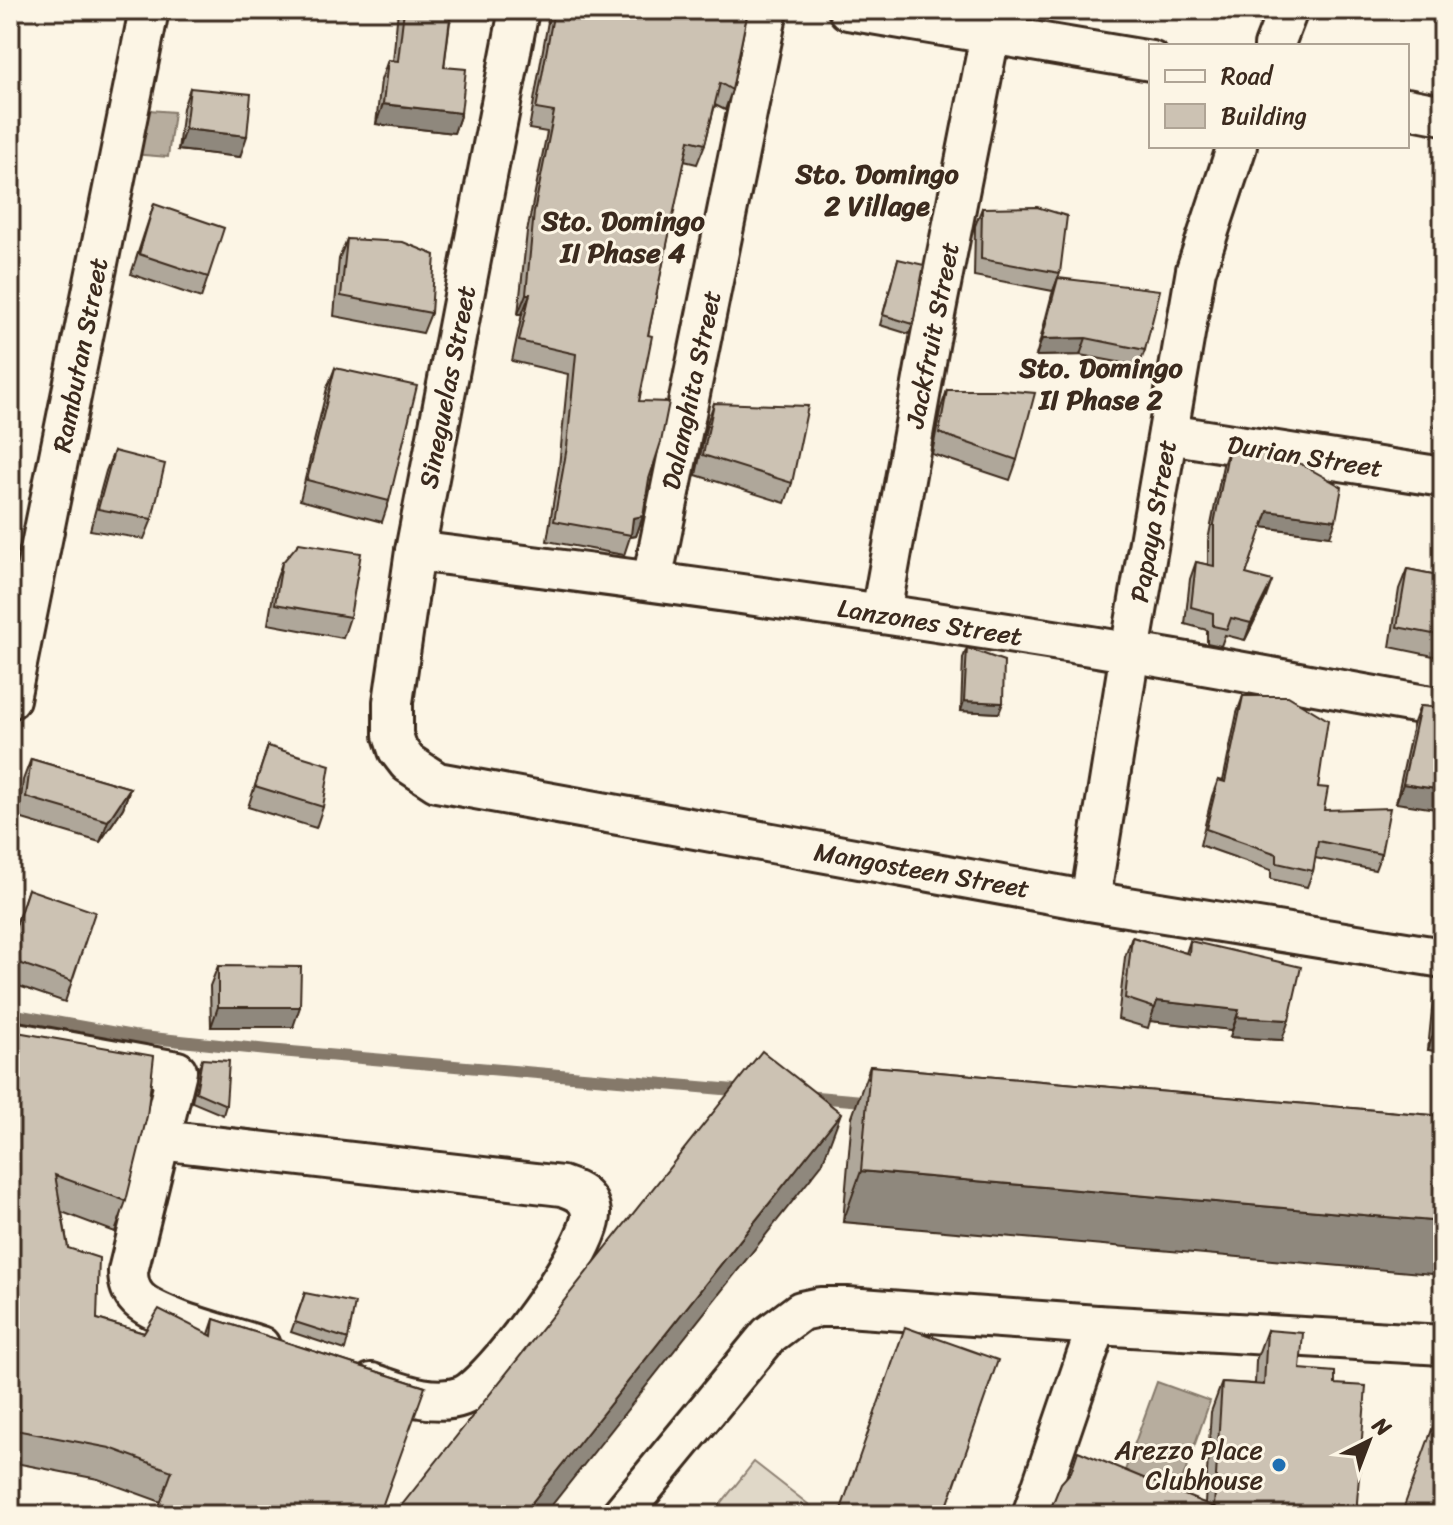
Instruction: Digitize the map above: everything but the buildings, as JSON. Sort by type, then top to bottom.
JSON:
[{"type":"street","name":"Rambutan Street","points":[[10,699],[149,10]]},
{"type":"street","name":"Sineguelas Street","points":[[408,763],[398,750],[393,735],[393,702],[415,551],[519,10]]},
{"type":"street","name":"Dalanghita Street","points":[[652,581],[768,10]]},
{"type":"street","points":[[848,10],[992,21],[1149,60]]},
{"type":"street","points":[[1275,44],[1288,10]]},
{"type":"street","name":"Jackfruit Street","points":[[881,613],[992,21]]},
{"type":"street","points":[[1409,108],[1443,115]]},
{"type":"street","name":"Papaya Street","points":[[1090,901],[1196,270],[1236,148]]},
{"type":"street","name":"Durian Street","points":[[1168,434],[1443,477]]},
{"type":"street","name":"Lanzones Street","points":[[415,551],[881,613],[1130,652],[1443,708]]},
{"type":"street","name":"Mangosteen Street","points":[[408,763],[437,782],[1090,901],[1443,958]]},
{"type":"street","points":[[10,1041],[177,1071],[128,1271],[128,1282],[135,1296],[159,1312],[289,1355]]},
{"type":"street","points":[[160,1140],[562,1186],[579,1192],[588,1200],[591,1216],[586,1240],[540,1309],[480,1384],[463,1396],[441,1400],[415,1396],[347,1374]]},
{"type":"street","points":[[621,1515],[769,1335],[801,1311],[820,1307],[1443,1345]]},
{"type":"street","points":[[1032,1515],[1097,1325]]},
{"type":"shaded area","points":[[149,110],[174,112],[168,157],[132,154]]},
{"type":"shaded area","points":[[1157,1382],[1210,1401],[1177,1495],[1123,1476]]},
{"type":"shaded area","points":[[754,1462],[822,1515],[712,1515]]},
{"type":"waterway","points":[[10,1014],[133,1036],[746,1091]]},
{"type":"waterway","points":[[805,1096],[874,1102]]},
{"type":"place","name":"Arezzo Place Clubhouse","points":[[1279,1465]]},
{"type":"district","name":"Sto. Domingo 2 Village","points":[[877,189]]},
{"type":"district","name":"Sto. Domingo II Phase 4","points":[[623,236]]},
{"type":"district","name":"Sto. Domingo II Phase 2","points":[[1101,383]]}]
